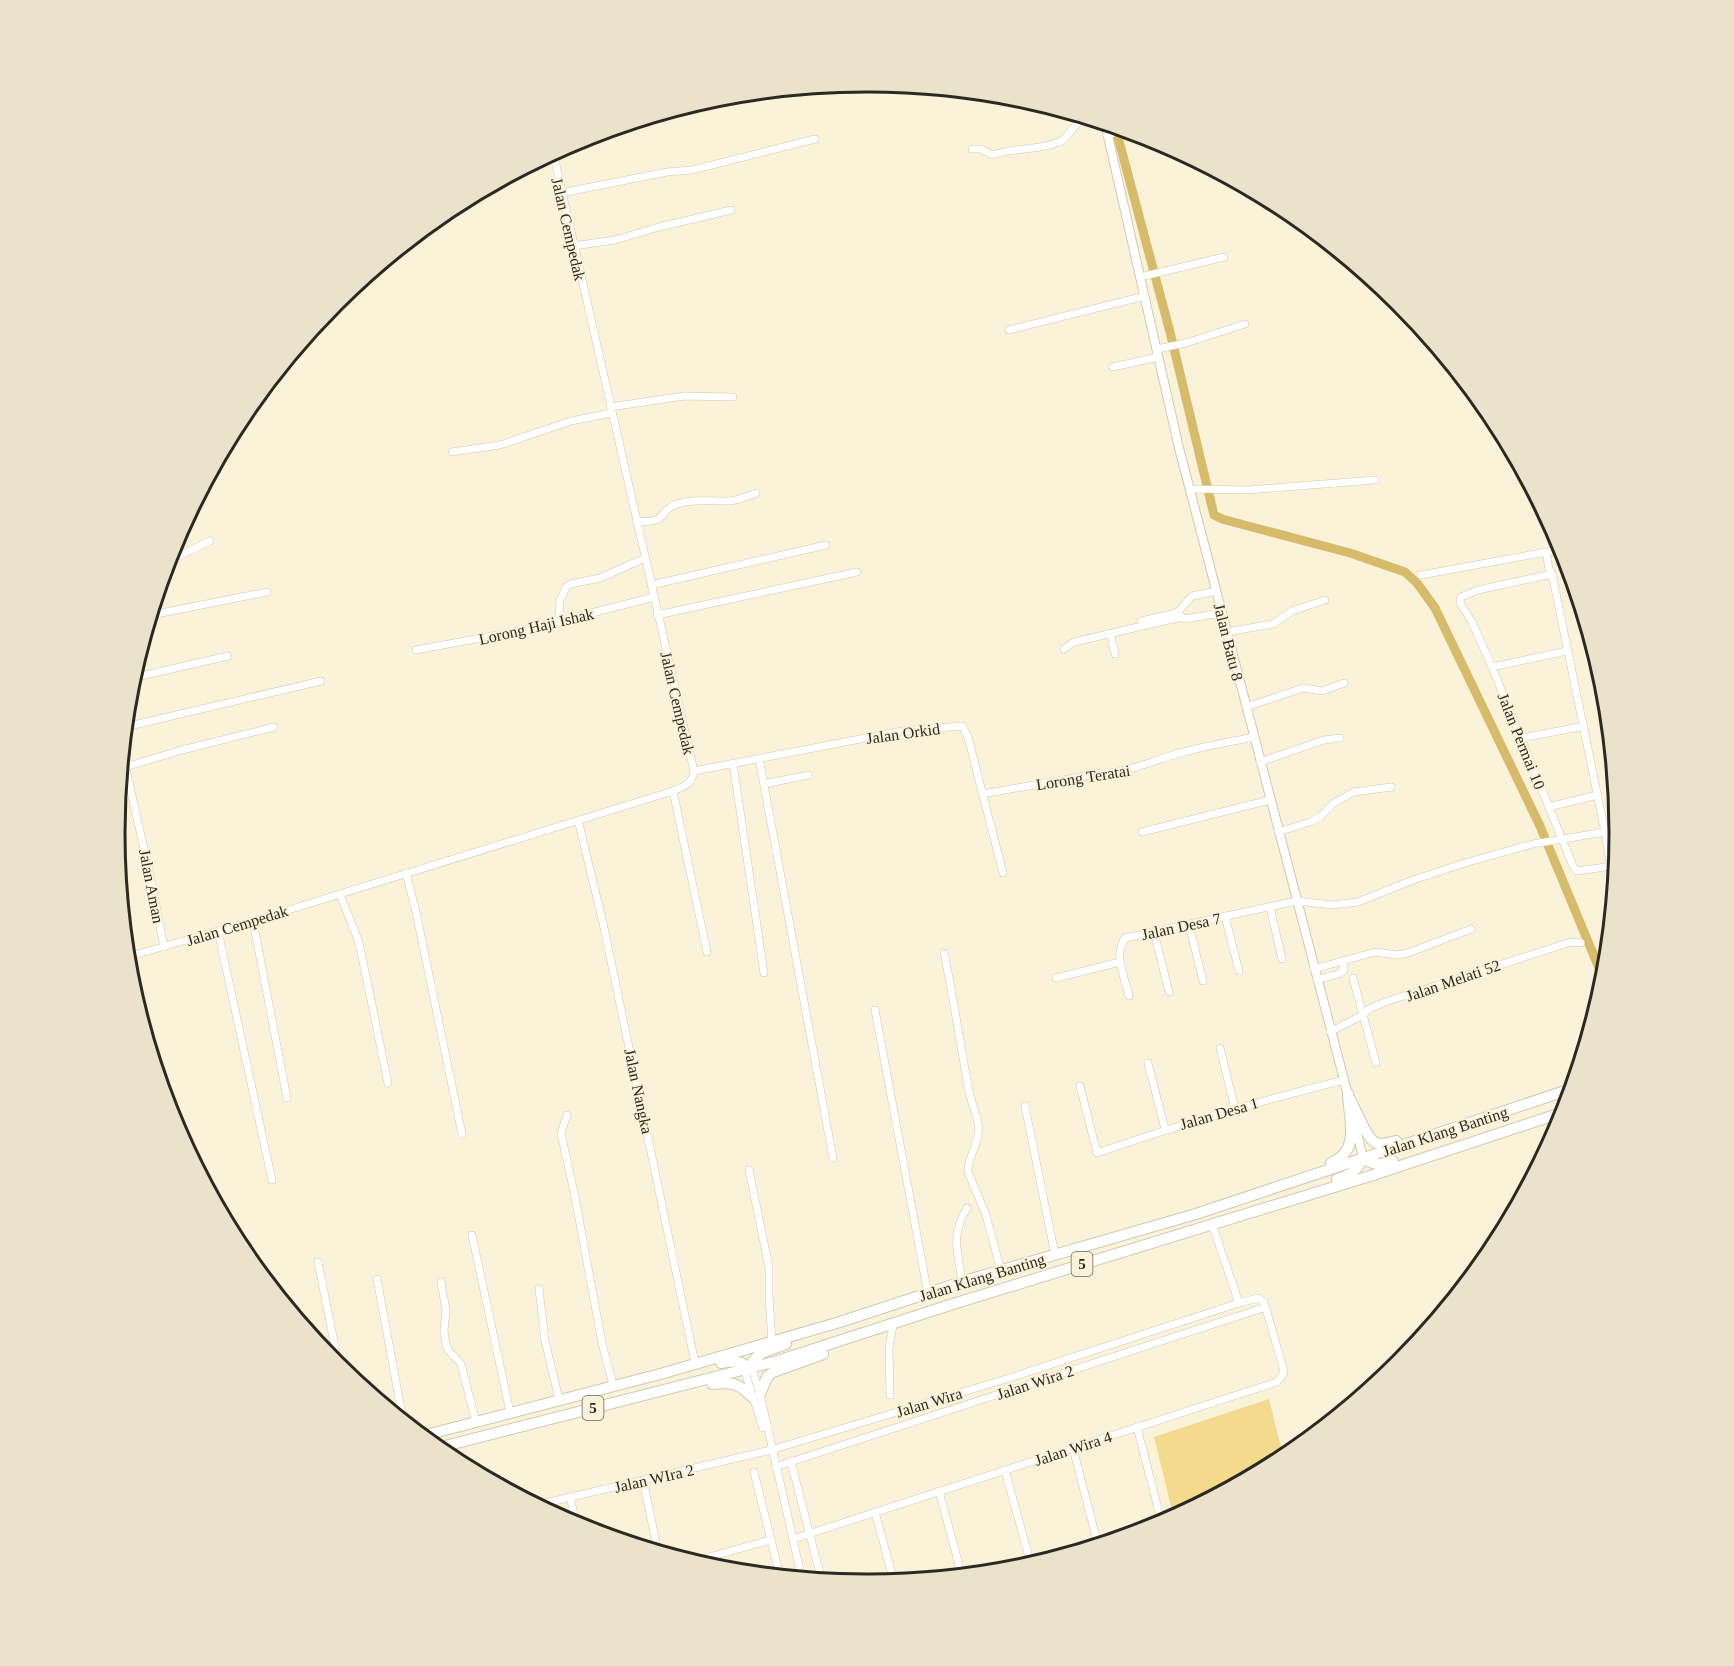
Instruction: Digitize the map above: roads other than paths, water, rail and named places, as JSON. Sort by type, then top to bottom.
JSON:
[{"type":"highway","name":"Jalan Klang Banting","points":[[433,1433],[664,1373],[772,1342],[962,1282],[1196,1214],[1561,1092]]},
{"type":"highway","points":[[1348,1094],[1368,1135],[1373,1142],[1379,1144],[1469,1123]]},
{"type":"highway","points":[[1247,1197],[1343,1157],[1351,1141],[1348,1094]]},
{"type":"highway","name":"Jalan Klang Banting","points":[[448,1445],[749,1369],[1259,1211],[1552,1116]]},
{"type":"highway","points":[[1259,1211],[1287,1196],[1348,1176],[1358,1169],[1363,1158],[1371,1164],[1380,1165],[1408,1157],[1416,1161]]},
{"type":"highway","points":[[749,1369],[752,1360],[757,1355],[851,1318]]},
{"type":"highway","points":[[645,1396],[730,1382],[756,1396],[767,1377],[773,1372],[827,1353],[872,1332]]},
{"type":"highway","points":[[664,1373],[736,1360],[744,1363],[749,1369]]},
{"type":"street","points":[[972,149],[981,149],[992,155],[1048,145],[1061,141],[1078,123]]},
{"type":"street","name":"Jalan Batu 8","points":[[1111,134],[1140,277],[1160,351],[1216,591],[1363,1158]]},
{"type":"street","points":[[561,193],[667,172],[692,170],[815,139]]},
{"type":"street","name":"Jalan Cempedak","points":[[136,955],[253,921],[673,791],[691,782],[694,771],[555,161]]},
{"type":"street","points":[[573,246],[615,240],[730,210]]},
{"type":"street","points":[[1140,277],[1224,258]]},
{"type":"street","points":[[1009,330],[1145,296]]},
{"type":"street","points":[[1113,367],[1245,324]]},
{"type":"street","points":[[452,452],[500,445],[611,410],[684,396],[733,397]]},
{"type":"street","points":[[1191,489],[1285,488],[1309,484],[1375,480]]},
{"type":"street","points":[[636,521],[659,520],[671,507],[678,504],[697,500],[737,500],[756,493]]},
{"type":"street","points":[[181,553],[210,541]]},
{"type":"street","points":[[651,585],[826,545]]},
{"type":"street","points":[[1420,575],[1553,551]]},
{"type":"street","points":[[1546,552],[1608,848]]},
{"type":"street","points":[[559,622],[560,601],[566,587],[600,578],[645,558]]},
{"type":"street","points":[[657,615],[857,572]]},
{"type":"street","name":"Jalan Permai 10","points":[[1552,574],[1478,590],[1461,597],[1460,603],[1472,622],[1492,667],[1522,738],[1558,840],[1573,867],[1577,871],[1608,867]]},
{"type":"street","points":[[1064,649],[1074,642],[1179,615],[1192,596],[1216,591]]},
{"type":"street","points":[[159,613],[267,592]]},
{"type":"street","name":"Lorong Haji Ishak","points":[[416,650],[559,622],[654,597]]},
{"type":"street","points":[[1227,632],[1273,624],[1292,611],[1324,600]]},
{"type":"street","points":[[1141,621],[1179,615],[1192,618],[1222,613]]},
{"type":"street","points":[[1110,633],[1114,654]]},
{"type":"street","points":[[1492,667],[1567,651]]},
{"type":"street","points":[[143,675],[228,656]]},
{"type":"street","points":[[134,725],[321,681]]},
{"type":"street","points":[[1246,708],[1303,688],[1322,691],[1344,683]]},
{"type":"street","name":"Jalan Orkid","points":[[694,771],[902,731],[959,725],[964,728],[968,737],[1003,873]]},
{"type":"street","points":[[1522,738],[1584,726]]},
{"type":"street","points":[[129,766],[182,750],[274,728]]},
{"type":"street","name":"Lorong Teratai","points":[[982,794],[1136,769],[1180,753],[1254,737]]},
{"type":"street","points":[[1260,762],[1324,740],[1340,738]]},
{"type":"street","points":[[759,758],[833,1158]]},
{"type":"street","points":[[733,764],[764,973]]},
{"type":"street","name":"Jalan Aman","points":[[129,766],[164,947]]},
{"type":"street","points":[[764,784],[808,775]]},
{"type":"street","points":[[1278,832],[1310,822],[1334,802],[1354,792],[1391,787]]},
{"type":"street","points":[[673,791],[706,952]]},
{"type":"street","points":[[1548,807],[1598,795]]},
{"type":"street","points":[[1142,832],[1270,800]]},
{"type":"street","name":"Jalan Nangka","points":[[578,820],[603,923],[695,1363]]},
{"type":"street","name":"Jalan Desa 7","points":[[1120,962],[1119,951],[1125,938],[1296,901],[1333,905],[1358,902],[1424,876],[1533,844],[1605,832]]},
{"type":"street","points":[[406,873],[462,1134]]},
{"type":"street","points":[[340,894],[345,911],[356,931],[388,1083]]},
{"type":"street","points":[[1270,907],[1282,959]]},
{"type":"street","points":[[1226,916],[1239,971]]},
{"type":"street","points":[[253,921],[287,1098]]},
{"type":"street","points":[[1189,925],[1203,981]]},
{"type":"street","points":[[1314,969],[1375,952],[1397,956],[1471,929]]},
{"type":"street","points":[[218,931],[272,1180]]},
{"type":"street","points":[[1154,932],[1169,992]]},
{"type":"street","name":"Jalan Melati 52","points":[[1330,1032],[1385,1002],[1571,942],[1581,943]]},
{"type":"street","points":[[944,953],[954,997],[969,1095],[978,1124],[977,1145],[967,1166],[968,1172],[986,1215],[1001,1271]]},
{"type":"street","points":[[1317,980],[1341,973],[1344,970],[1343,961]]},
{"type":"street","points":[[1056,978],[1120,962],[1129,996]]},
{"type":"street","points":[[1353,978],[1376,1063]]},
{"type":"street","points":[[875,1010],[928,1294]]},
{"type":"street","points":[[1220,1048],[1235,1109]]},
{"type":"street","points":[[1148,1063],[1165,1129]]},
{"type":"street","name":"Jalan Desa 1","points":[[1080,1086],[1097,1153],[1165,1129],[1344,1080]]},
{"type":"street","points":[[1025,1106],[1055,1255]]},
{"type":"street","points":[[567,1115],[561,1133],[576,1197],[602,1342],[613,1385]]},
{"type":"street","points":[[749,1170],[769,1267],[768,1296],[772,1342]]},
{"type":"street","points":[[962,1282],[956,1236],[958,1222],[967,1208]]},
{"type":"street","points":[[1212,1224],[1239,1304]]},
{"type":"street","points":[[472,1235],[510,1412]]},
{"type":"street","points":[[318,1262],[335,1349]]},
{"type":"street","points":[[377,1279],[401,1409]]},
{"type":"street","points":[[441,1282],[446,1311],[444,1331],[446,1345],[461,1364],[476,1422]]},
{"type":"street","points":[[538,1289],[545,1341],[559,1400]]},
{"type":"street","name":"Jalan Wira","points":[[771,1450],[1006,1379],[1258,1298],[1264,1302],[1266,1307]]},
{"type":"street","name":"Jalan Wira 4","points":[[793,1539],[1280,1379],[1284,1371],[1266,1307]]},
{"type":"street","name":"Jalan Wira 2","points":[[776,1467],[1266,1307]]},
{"type":"street","points":[[890,1395],[889,1348],[893,1325]]},
{"type":"street","points":[[749,1369],[753,1372],[756,1396],[776,1467],[800,1571]]},
{"type":"street","points":[[1137,1427],[1159,1514]]},
{"type":"street","points":[[1073,1448],[1096,1538]]},
{"type":"street","name":"Jalan WIra 2","points":[[548,1502],[771,1450]]},
{"type":"street","points":[[791,1462],[820,1573]]},
{"type":"street","points":[[1005,1470],[1029,1556]]},
{"type":"street","points":[[754,1472],[778,1569]]},
{"type":"street","points":[[643,1480],[656,1543]]},
{"type":"street","points":[[939,1491],[960,1568]]},
{"type":"street","points":[[570,1497],[574,1514]]},
{"type":"street","points":[[875,1512],[892,1573]]},
{"type":"street","points":[[709,1557],[771,1540]]},
{"type":"waterway","points":[[1118,136],[1170,332],[1214,515],[1350,553],[1405,572],[1417,583],[1435,608],[1540,826],[1597,962]]}]
